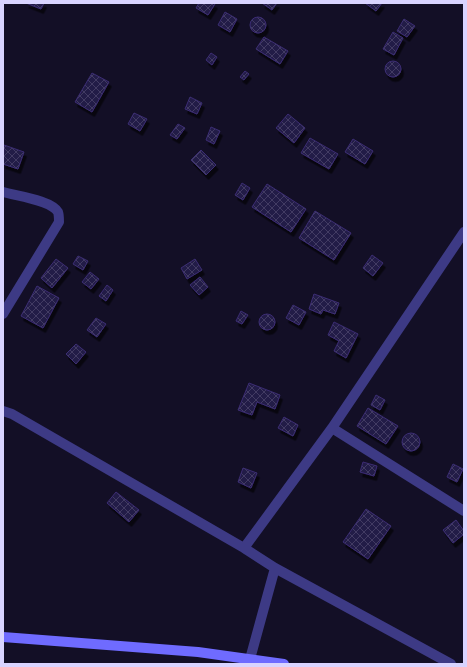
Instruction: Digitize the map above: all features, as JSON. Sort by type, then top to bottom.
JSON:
[{"type":"street","points":[[3,192],[49,205],[58,213],[59,222],[3,314]]},
{"type":"street","points":[[244,548],[332,428],[464,232]]},
{"type":"street","points":[[3,411],[18,418],[244,548],[275,568],[451,664]]},
{"type":"street","points":[[332,428],[464,511]]},
{"type":"street","points":[[251,661],[275,568]]},
{"type":"street","points":[[3,637],[198,652],[251,661],[284,664]]},
{"type":"building","points":[[26,3],[44,3],[41,9]]},
{"type":"building","points":[[199,3],[215,4],[208,15],[196,8]]},
{"type":"building","points":[[262,3],[277,3],[272,10]]},
{"type":"building","points":[[365,3],[382,3],[376,11]]},
{"type":"building","points":[[225,12],[237,19],[230,32],[218,25]]},
{"type":"building","points":[[255,17],[261,17],[266,22],[264,31],[261,33],[255,33],[250,28],[250,22]]},
{"type":"building","points":[[404,19],[415,26],[407,37],[397,31]]},
{"type":"building","points":[[393,32],[403,38],[394,55],[383,49]]},
{"type":"building","points":[[264,37],[288,51],[280,64],[256,49]]},
{"type":"building","points":[[211,53],[217,57],[212,65],[206,60]]},
{"type":"building","points":[[393,61],[400,66],[401,69],[396,76],[393,77],[386,72],[385,69],[390,62]]},
{"type":"building","points":[[245,71],[249,74],[244,80],[240,77]]},
{"type":"building","points":[[92,73],[109,82],[92,112],[75,102]]},
{"type":"building","points":[[190,97],[202,103],[197,114],[185,109]]},
{"type":"building","points":[[134,113],[147,119],[140,131],[128,124]]},
{"type":"building","points":[[288,114],[305,128],[294,143],[276,128]]},
{"type":"building","points":[[178,124],[185,128],[177,139],[170,135]]},
{"type":"building","points":[[211,127],[220,131],[214,144],[206,140]]},
{"type":"building","points":[[310,138],[338,154],[329,169],[301,153]]},
{"type":"building","points":[[353,139],[373,151],[365,164],[345,152]]},
{"type":"building","points":[[4,145],[24,152],[18,169],[3,164]]},
{"type":"building","points":[[201,150],[216,165],[206,175],[191,160]]},
{"type":"building","points":[[242,183],[250,188],[243,200],[235,195]]},
{"type":"building","points":[[267,184],[306,209],[291,232],[252,207]]},
{"type":"building","points":[[315,211],[351,233],[334,260],[299,238]]},
{"type":"building","points":[[372,255],[383,263],[373,276],[363,268]]},
{"type":"building","points":[[78,256],[88,261],[83,270],[73,264]]},
{"type":"building","points":[[56,259],[68,268],[52,288],[41,278]]},
{"type":"building","points":[[195,259],[202,270],[187,279],[181,268]]},
{"type":"building","points":[[90,272],[99,279],[91,289],[82,282]]},
{"type":"building","points":[[200,277],[208,287],[199,295],[190,285]]},
{"type":"building","points":[[107,285],[113,290],[106,301],[99,296]]},
{"type":"building","points":[[37,286],[59,298],[43,328],[21,316]]},
{"type":"building","points":[[314,294],[339,303],[335,314],[323,310],[321,314],[309,309]]},
{"type":"building","points":[[293,305],[306,312],[299,325],[286,318]]},
{"type":"building","points":[[241,311],[248,315],[242,324],[236,321]]},
{"type":"building","points":[[267,314],[274,319],[275,322],[270,329],[267,330],[260,325],[259,322],[264,315]]},
{"type":"building","points":[[96,318],[106,324],[97,337],[87,330]]},
{"type":"building","points":[[334,322],[358,334],[346,358],[334,351],[339,341],[328,335]]},
{"type":"building","points":[[76,344],[86,352],[76,364],[66,354]]},
{"type":"building","points":[[249,383],[280,395],[275,409],[257,402],[252,415],[238,410]]},
{"type":"building","points":[[376,395],[385,400],[380,410],[371,405]]},
{"type":"building","points":[[368,408],[398,426],[386,444],[357,426]]},
{"type":"building","points":[[284,417],[298,425],[293,436],[278,428]]},
{"type":"building","points":[[411,433],[417,436],[420,442],[417,448],[411,451],[405,448],[402,442],[405,436]]},
{"type":"building","points":[[363,462],[377,466],[374,476],[360,472]]},
{"type":"building","points":[[453,464],[463,469],[457,482],[447,477]]},
{"type":"building","points":[[243,468],[257,473],[251,488],[238,482]]},
{"type":"building","points":[[116,492],[139,510],[129,522],[107,503]]},
{"type":"building","points":[[366,509],[391,526],[368,559],[343,542]]},
{"type":"building","points":[[456,520],[464,531],[464,534],[453,543],[443,530]]}]
